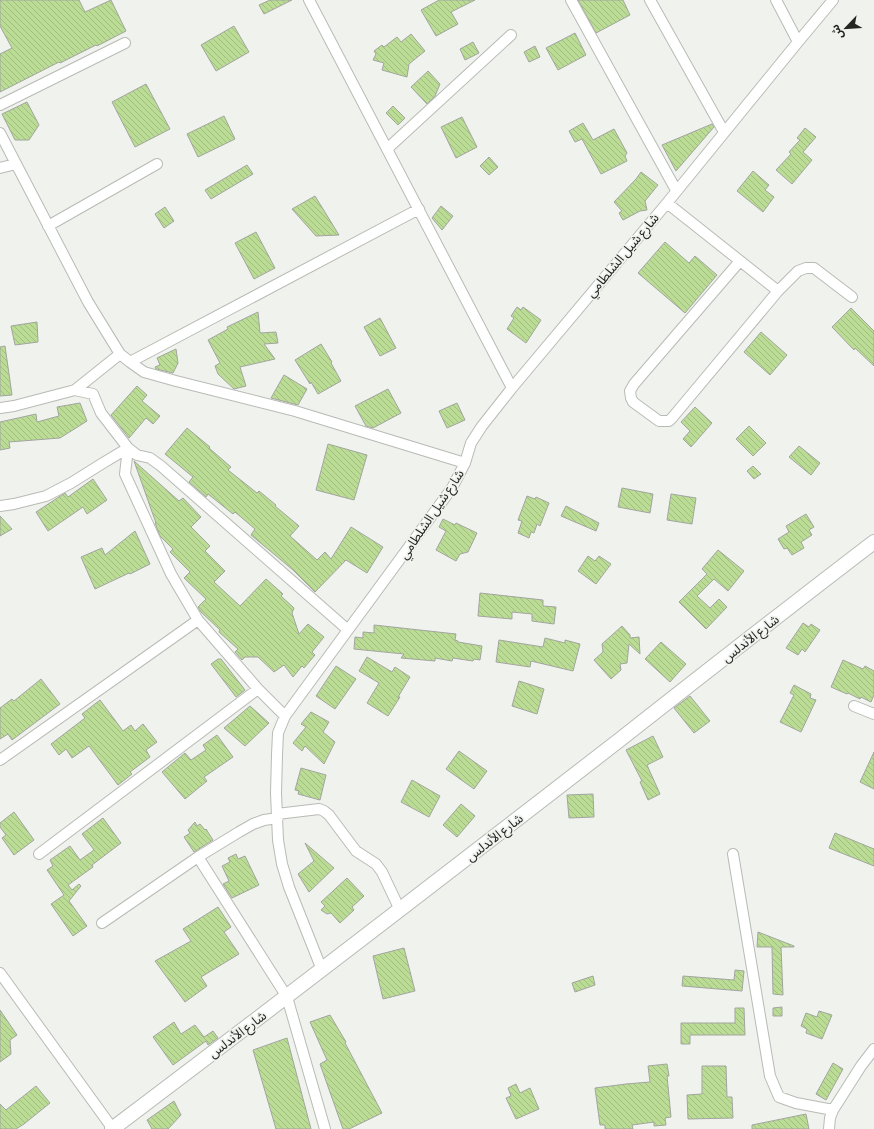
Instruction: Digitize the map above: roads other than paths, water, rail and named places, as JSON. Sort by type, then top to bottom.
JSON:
[{"type":"main road","name":"شارع الأندلس","points":[[112,1129],[400,910],[874,542]]},
{"type":"street","points":[[310,0],[512,388]]},
{"type":"street","points":[[571,0],[676,190]]},
{"type":"street","points":[[650,0],[724,132]]},
{"type":"street","points":[[776,0],[798,42]]},
{"type":"street","name":"شارع شيل الشلطامي","points":[[322,970],[289,887],[282,864],[278,840],[276,793],[278,733],[285,716],[452,488],[465,463],[472,443],[478,432],[512,388],[834,0]]},
{"type":"street","points":[[387,150],[511,35]]},
{"type":"street","points":[[0,105],[125,43]]},
{"type":"street","points":[[0,133],[88,302],[120,354],[130,362],[147,372],[176,381],[295,411],[465,463]]},
{"type":"street","points":[[0,168],[16,164]]},
{"type":"street","points":[[48,226],[157,164]]},
{"type":"street","points":[[667,203],[778,291]]},
{"type":"street","points":[[130,362],[419,209]]},
{"type":"street","points":[[740,261],[634,384],[630,391],[633,402],[659,421],[672,418],[778,291],[798,271],[806,268],[814,268],[852,297]]},
{"type":"street","points":[[0,408],[14,406],[75,390],[120,354]]},
{"type":"street","points":[[75,390],[93,394],[101,414],[128,448],[137,455],[150,458],[161,466],[348,630]]},
{"type":"street","points":[[0,506],[46,496],[71,483],[128,448]]},
{"type":"street","points":[[128,448],[125,474],[171,574],[198,620],[258,689],[285,716]]},
{"type":"street","points":[[0,760],[198,620]]},
{"type":"street","points":[[39,854],[258,689]]},
{"type":"street","points":[[854,706],[874,714]]},
{"type":"street","points":[[102,924],[198,857],[253,824],[278,816],[319,809],[329,815],[356,850],[376,864],[382,872],[400,910]]},
{"type":"street","points":[[733,854],[770,1076],[779,1097],[796,1103],[833,1110]]},
{"type":"street","points":[[198,857],[287,997],[325,1129]]},
{"type":"street","points":[[0,973],[112,1129]]},
{"type":"street","points":[[829,1129],[830,1118],[833,1110],[861,1066],[874,1049]]}]
